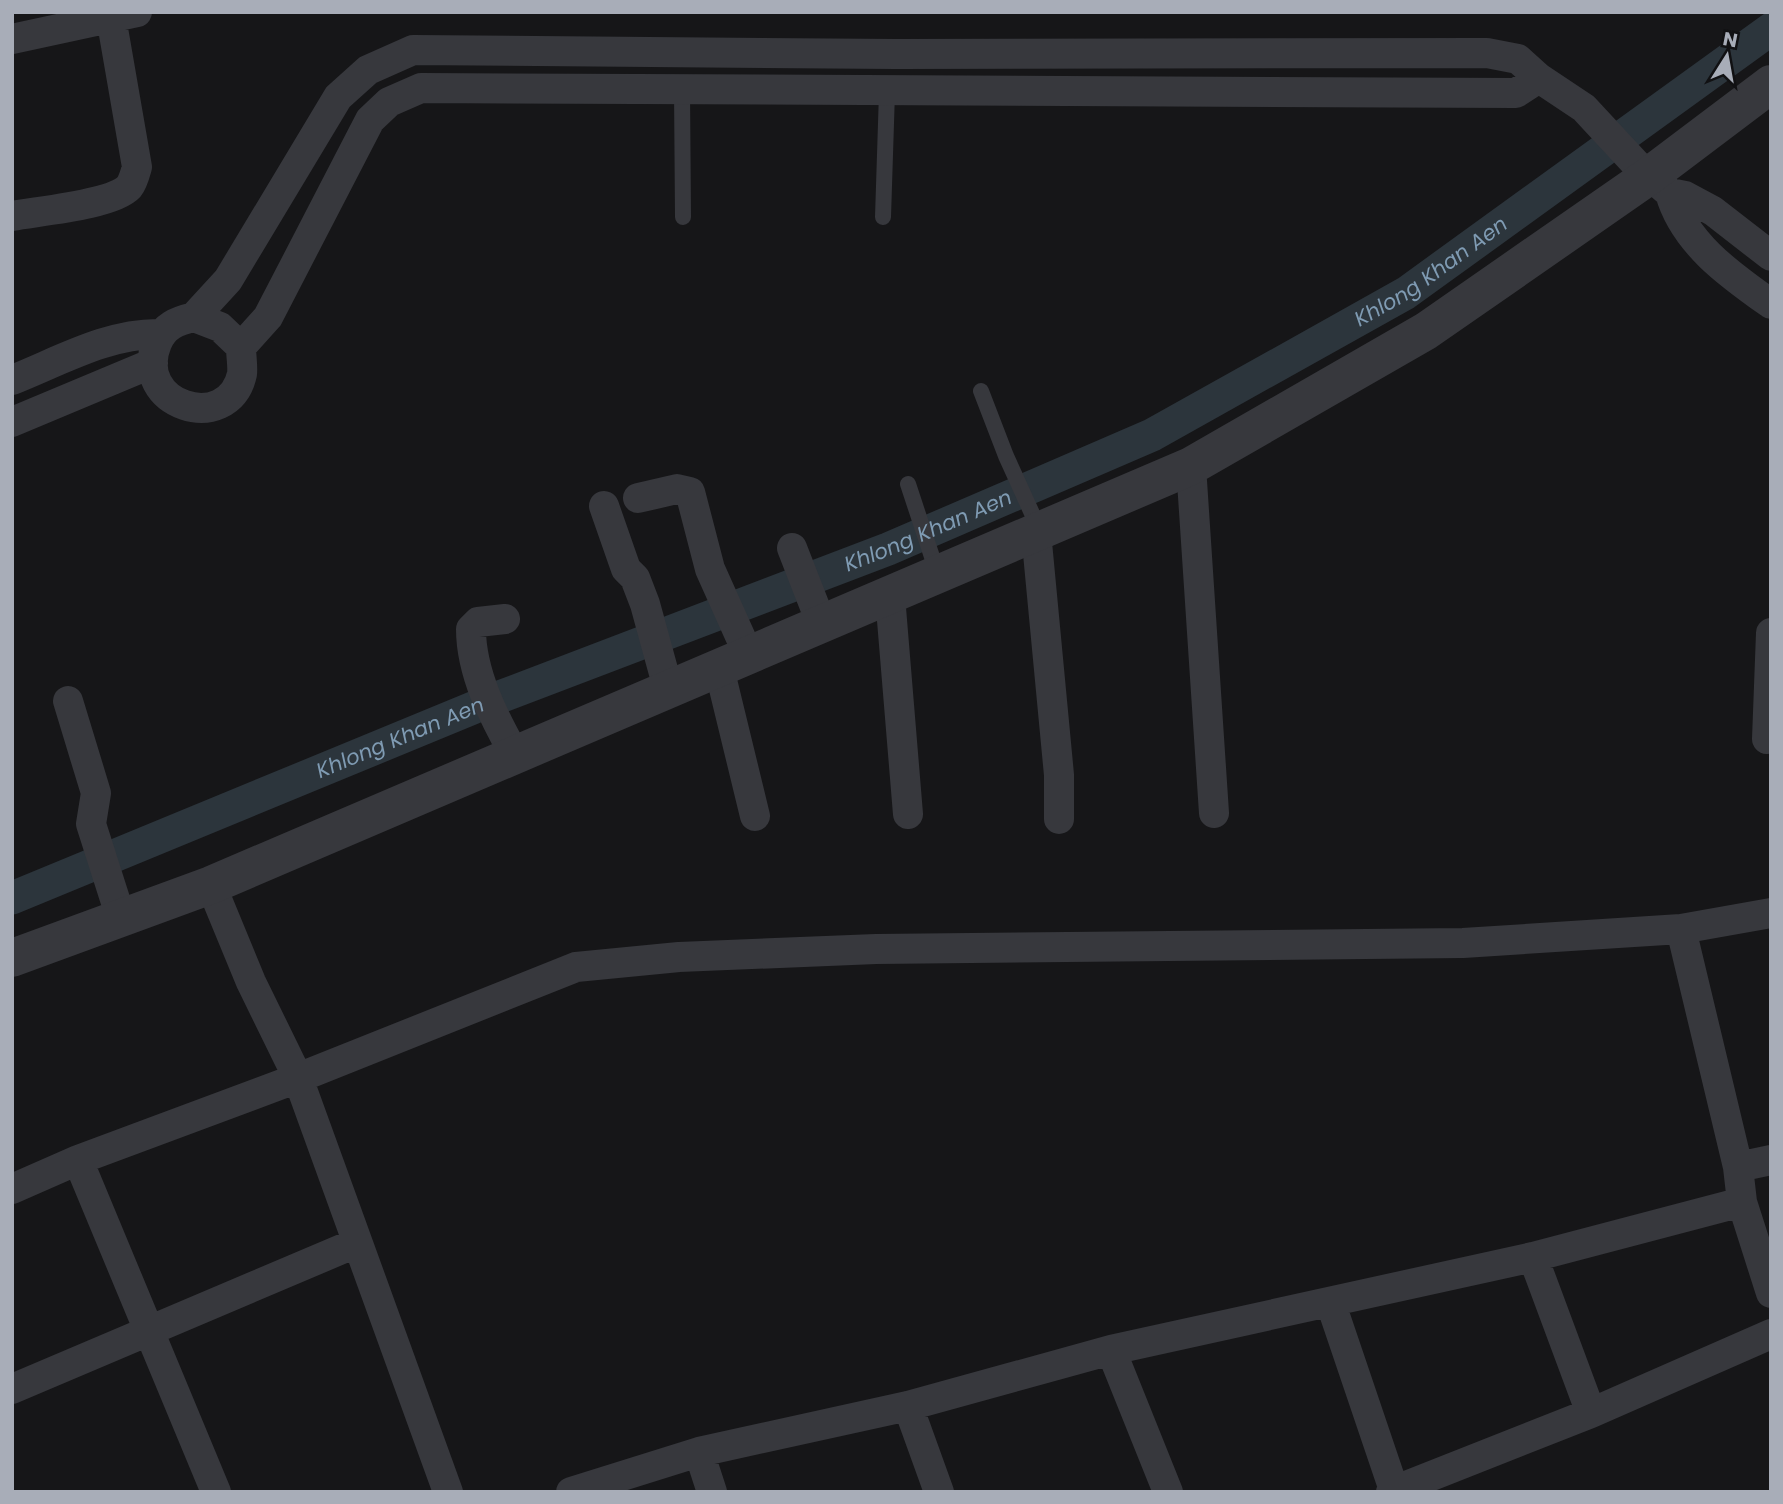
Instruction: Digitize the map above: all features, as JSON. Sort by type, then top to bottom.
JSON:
[{"type":"street","points":[[12,38],[60,20],[124,14],[137,167],[130,186],[121,193],[100,200],[12,216]]},
{"type":"street","points":[[194,317],[228,280],[338,97],[368,70],[413,50],[896,54],[1487,53],[1518,59],[1539,78],[1584,108],[1652,178],[1691,237],[1738,281],[1771,304]]},
{"type":"street","points":[[157,349],[158,388],[169,398],[186,408],[209,408],[221,403],[234,389],[242,374],[241,347],[268,317],[370,120],[389,102],[421,88],[1516,93],[1539,78]]},
{"type":"street","points":[[12,958],[117,906],[211,885],[507,741],[664,673],[734,650],[817,612],[890,596],[936,569],[1035,526],[1191,466],[1426,331],[1652,178],[1771,84]]},
{"type":"street","points":[[1652,178],[1713,211],[1771,256]]},
{"type":"street","points":[[12,422],[157,349],[176,321],[194,317],[220,327],[241,347]]},
{"type":"street","points":[[12,380],[114,338],[137,334],[157,349]]},
{"type":"street","points":[[1191,466],[1214,813]]},
{"type":"street","points":[[638,498],[677,489],[690,492],[734,650],[755,816]]},
{"type":"street","points":[[604,506],[626,569],[635,578],[645,604],[664,673]]},
{"type":"street","points":[[1035,526],[1059,775],[1059,819]]},
{"type":"street","points":[[792,548],[817,612]]},
{"type":"street","points":[[890,596],[908,814]]},
{"type":"street","points":[[505,619],[482,621],[471,629],[474,662],[507,741]]},
{"type":"street","points":[[1767,739],[1771,633]]},
{"type":"street","points":[[68,701],[96,793],[91,824],[117,906]]},
{"type":"street","points":[[211,885],[251,982],[298,1078],[448,1492]]},
{"type":"street","points":[[12,1189],[78,1160],[298,1078],[576,968],[680,957],[876,949],[1463,943],[1681,929],[1771,913]]},
{"type":"street","points":[[1681,929],[1738,1167],[1742,1202],[1771,1293]]},
{"type":"street","points":[[78,1160],[216,1492]]},
{"type":"street","points":[[1738,1167],[1771,1160]]},
{"type":"street","points":[[571,1492],[699,1452],[908,1406],[1111,1350],[1331,1304],[1742,1202]]},
{"type":"street","points":[[12,1390],[356,1242]]},
{"type":"street","points":[[1533,1256],[1591,1413]]},
{"type":"street","points":[[1331,1304],[1392,1491],[1591,1413],[1771,1334]]},
{"type":"street","points":[[1111,1350],[1168,1492]]},
{"type":"street","points":[[908,1406],[939,1492]]},
{"type":"street","points":[[699,1452],[712,1492]]},
{"type":"lane","points":[[682,90],[683,217]]},
{"type":"lane","points":[[883,217],[887,92]]},
{"type":"lane","points":[[981,391],[1035,526]]},
{"type":"lane","points":[[911,491],[936,569]]},
{"type":"waterway","name":"Khlong Khan Aen","points":[[12,898],[497,698],[888,549],[1152,435],[1406,293],[1771,29]]}]
